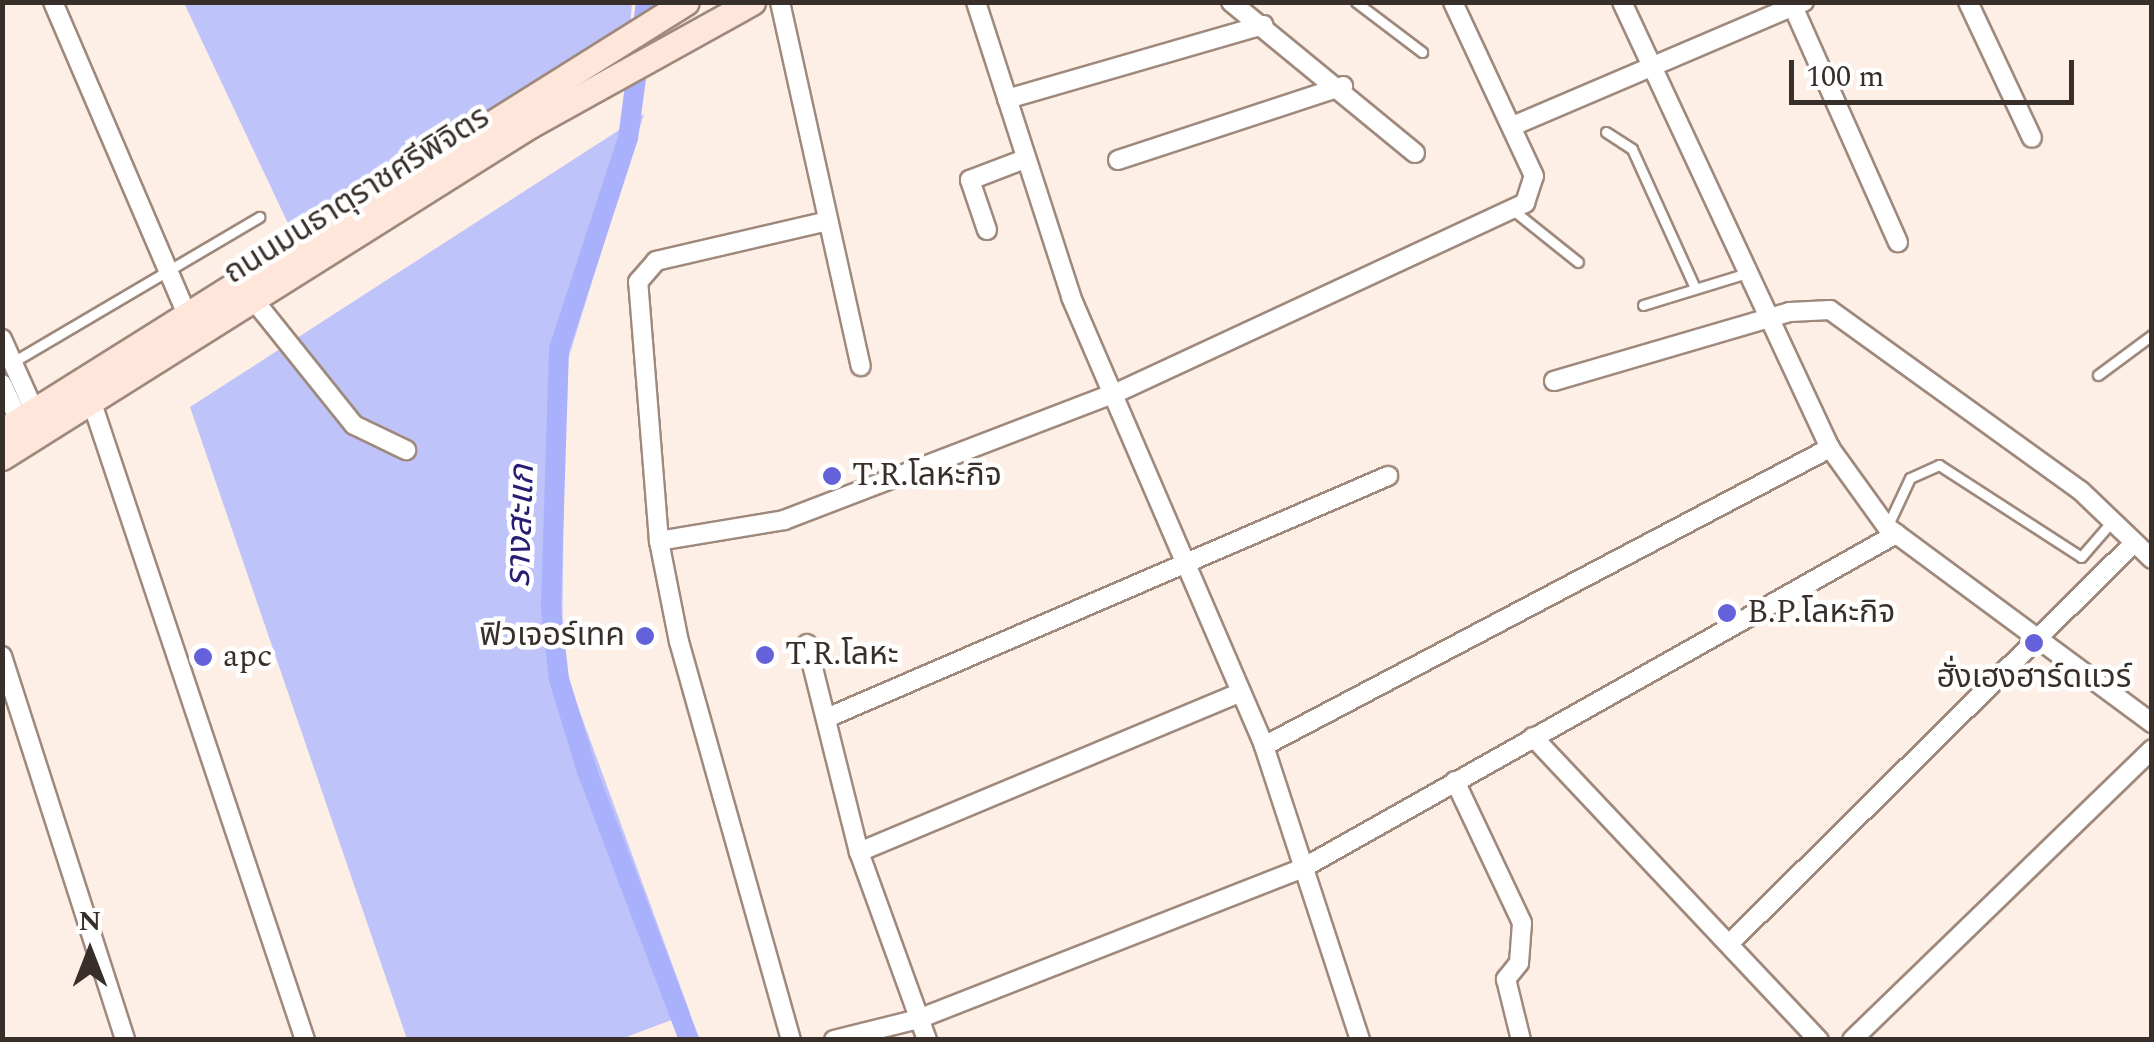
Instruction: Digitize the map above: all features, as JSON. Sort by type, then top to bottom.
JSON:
[{"type":"street","points":[[52,2],[187,314]]},
{"type":"street","name":"ถนนมนธาตุราชศรีพิจิตร","points":[[2,457],[187,314],[574,89],[647,64],[752,2]]},
{"type":"street","points":[[780,2],[824,222],[861,366]]},
{"type":"street","points":[[976,2],[1071,297],[1118,392],[1264,746],[1360,1040]]},
{"type":"street","points":[[658,540],[784,520],[1118,392],[1512,210],[1533,192],[1534,176],[1515,125],[1453,2]]},
{"type":"street","points":[[1622,2],[1830,448],[1891,530],[2152,723]]},
{"type":"street","points":[[1968,2],[2032,138]]},
{"type":"street","points":[[1237,4],[1344,86],[1415,153]]},
{"type":"street","points":[[1515,125],[1796,4],[1898,242]]},
{"type":"street","points":[[667,14],[684,41]]},
{"type":"street","name":"ถนนมนธาตุราชศรีพิจิตร","points":[[19,420],[88,391],[253,300],[574,89],[591,58],[667,14]]},
{"type":"street","points":[[1007,98],[1264,24]]},
{"type":"street","points":[[1118,160],[1344,86]]},
{"type":"street","points":[[987,230],[970,180],[1025,159]]},
{"type":"street","points":[[790,1040],[658,540],[643,268],[824,222]]},
{"type":"street","points":[[253,300],[354,425],[406,450]]},
{"type":"street","points":[[1554,380],[1770,320],[1830,310],[2113,520],[2152,560]]},
{"type":"street","points":[[2,339],[13,362],[19,420]]},
{"type":"street","points":[[2,384],[19,420]]},
{"type":"street","points":[[88,391],[305,1040]]},
{"type":"street","points":[[1264,746],[1830,448]]},
{"type":"street","points":[[829,717],[1388,476]]},
{"type":"street","points":[[834,1040],[918,1019],[1304,868],[1891,530]]},
{"type":"street","points":[[1729,944],[2134,544]]},
{"type":"street","points":[[807,644],[829,717],[859,852],[927,1040]]},
{"type":"street","points":[[2,656],[125,1040]]},
{"type":"street","points":[[859,852],[1241,692]]},
{"type":"street","points":[[1533,737],[1820,1040]]},
{"type":"street","points":[[1852,1040],[2152,749]]},
{"type":"street","points":[[1455,781],[1522,923],[1519,962],[1506,979],[1521,1040]]},
{"type":"lane","points":[[1356,2],[1422,52]]},
{"type":"lane","points":[[1606,132],[1632,149],[1694,288]]},
{"type":"lane","points":[[1512,210],[1578,262]]},
{"type":"lane","points":[[13,362],[259,217]]},
{"type":"lane","points":[[1642,305],[1747,273]]},
{"type":"lane","points":[[2098,375],[2152,335]]},
{"type":"lane","points":[[1891,530],[1910,478],[1939,466],[2082,557],[2113,520]]},
{"type":"shaded area","points":[[184,3],[632,3],[630,28],[293,234]]},
{"type":"shaded area","points":[[644,114],[565,369],[562,663],[690,1013],[621,1039],[407,1039],[190,407]]},
{"type":"waterway","name":"รางสะแก","points":[[646,2],[628,138],[559,349],[551,609],[559,679],[587,771],[689,1040]]},
{"type":"place","name":"T.R.โลหะกิจ","points":[[832,476]]},
{"type":"place","name":"B.P.โลหะกิจ","points":[[1727,613]]},
{"type":"place","name":"ฟิวเจอร์เทค","points":[[645,636]]},
{"type":"place","name":"ฮั่งเฮงฮาร์ดแวร์","points":[[2034,643]]},
{"type":"place","name":"T.R.โลหะ","points":[[765,655]]},
{"type":"place","name":"apc","points":[[203,657]]}]
